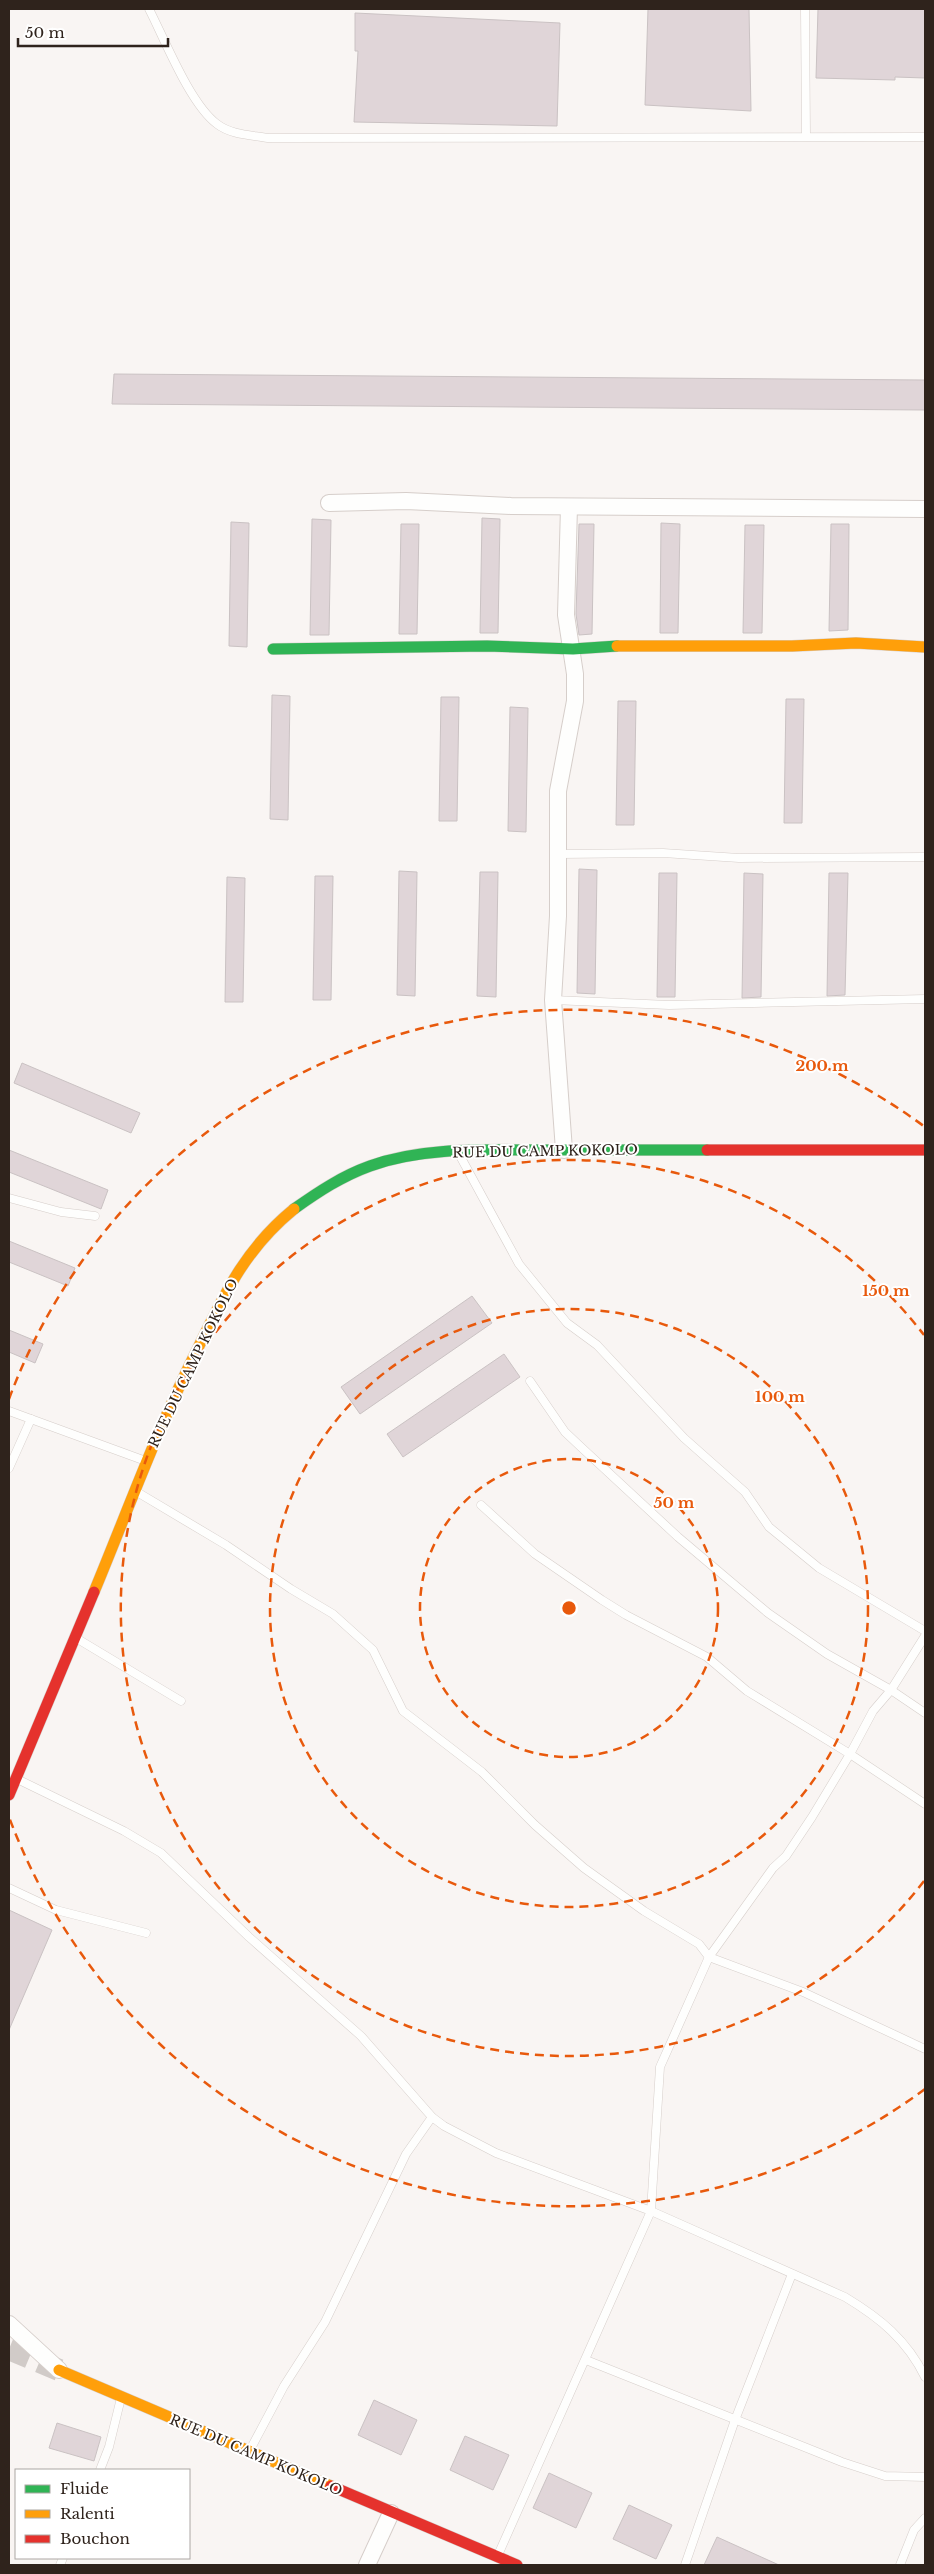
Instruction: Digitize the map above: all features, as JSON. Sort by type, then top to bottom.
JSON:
[{"type":"street","points":[[329,503],[406,501],[569,507],[925,509]]},
{"type":"street","points":[[564,1150],[553,1000],[559,854],[558,791],[575,701],[572,649],[566,615],[569,507]]},
{"type":"street","points":[[273,649],[487,646],[572,649],[615,646],[782,646],[856,643],[925,647]]},
{"type":"street","name":"RUE DU CAMP KOKOLO","points":[[9,1796],[135,1492],[145,1461],[189,1364],[229,1283],[246,1259],[272,1229],[314,1194],[354,1174],[390,1161],[432,1153],[458,1151],[925,1150]]},
{"type":"street","name":"RUE DU CAMP KOKOLO","points":[[9,2324],[58,2370],[517,2565]]},
{"type":"street","points":[[367,2565],[391,2513]]},
{"type":"lane","points":[[149,9],[198,105],[217,124],[234,132],[268,138],[925,137]]},
{"type":"lane","points":[[805,9],[806,136]]},
{"type":"lane","points":[[559,854],[663,853],[739,858],[925,857]]},
{"type":"lane","points":[[553,1000],[668,1005],[925,999]]},
{"type":"lane","points":[[458,1151],[519,1264],[567,1323],[597,1345],[684,1438],[745,1492],[769,1527],[819,1568],[925,1631]]},
{"type":"lane","points":[[9,1198],[61,1212],[95,1216]]},
{"type":"lane","points":[[530,1380],[566,1432],[678,1537],[768,1613],[827,1654],[891,1690],[925,1713]]},
{"type":"lane","points":[[9,1411],[145,1461]]},
{"type":"lane","points":[[9,1468],[31,1419]]},
{"type":"lane","points":[[135,1492],[226,1545],[346,1625],[373,1650],[403,1711],[482,1772],[535,1825],[584,1868],[644,1910],[699,1944],[709,1957],[803,1992],[925,2049]]},
{"type":"lane","points":[[481,1504],[535,1554],[602,1600],[626,1615],[707,1657],[747,1691],[850,1754],[925,1804]]},
{"type":"lane","points":[[74,1636],[181,1701]]},
{"type":"lane","points":[[497,2557],[651,2212],[660,2066],[709,1957],[773,1868],[786,1856],[797,1840],[850,1754],[873,1711],[891,1690],[925,1636]]},
{"type":"lane","points":[[16,1778],[124,1830],[161,1853],[249,1936],[361,2036],[432,2117],[452,2131],[496,2153],[651,2212],[845,2297],[874,2315],[905,2345],[916,2359],[925,2377]]},
{"type":"lane","points":[[9,1888],[56,1910],[146,1933]]},
{"type":"lane","points":[[249,2452],[284,2386],[324,2322],[406,2154],[432,2117]]},
{"type":"lane","points":[[686,2565],[735,2420],[792,2274]]},
{"type":"lane","points":[[586,2360],[735,2420],[885,2476],[925,2477]]},
{"type":"lane","points":[[100,2469],[110,2447],[121,2397]]},
{"type":"lane","points":[[900,2565],[914,2530],[925,2518]]},
{"type":"building","points":[[648,9],[749,9],[751,111],[645,105]]},
{"type":"building","points":[[818,9],[925,9],[925,78],[895,77],[895,80],[816,78]]},
{"type":"building","points":[[355,13],[560,23],[557,126],[354,122],[358,51],[355,51]]},
{"type":"building","points":[[114,374],[925,380],[925,410],[112,404]]},
{"type":"building","points":[[482,518],[500,519],[498,633],[480,633]]},
{"type":"building","points":[[312,519],[331,520],[329,635],[310,635]]},
{"type":"building","points":[[231,522],[249,523],[247,647],[229,646]]},
{"type":"building","points":[[661,523],[680,524],[678,633],[660,633]]},
{"type":"building","points":[[401,524],[419,524],[417,634],[399,634]]},
{"type":"building","points":[[579,524],[594,524],[592,634],[579,635],[576,614]]},
{"type":"building","points":[[831,524],[849,524],[848,630],[829,631]]},
{"type":"building","points":[[745,525],[764,525],[762,633],[743,633]]},
{"type":"building","points":[[272,695],[290,696],[288,820],[270,819]]},
{"type":"building","points":[[441,697],[459,697],[457,821],[439,821]]},
{"type":"building","points":[[786,699],[804,699],[802,823],[784,823]]},
{"type":"building","points":[[618,701],[636,701],[634,825],[616,825]]},
{"type":"building","points":[[510,707],[528,708],[526,832],[508,831]]},
{"type":"building","points":[[579,869],[597,870],[595,994],[577,993]]},
{"type":"building","points":[[399,871],[417,872],[415,996],[397,995]]},
{"type":"building","points":[[480,872],[498,872],[496,997],[477,996]]},
{"type":"building","points":[[659,873],[677,873],[675,997],[657,997]]},
{"type":"building","points":[[744,873],[763,874],[761,997],[742,998]]},
{"type":"building","points":[[829,873],[848,873],[845,995],[827,996]]},
{"type":"building","points":[[315,876],[333,876],[331,1000],[313,1000]]},
{"type":"building","points":[[227,877],[245,878],[243,1002],[225,1002]]},
{"type":"building","points":[[22,1063],[140,1113],[131,1133],[14,1083]]},
{"type":"building","points":[[9,1150],[108,1190],[101,1209],[9,1172]]},
{"type":"building","points":[[9,1241],[75,1268],[68,1286],[9,1262]]},
{"type":"building","points":[[472,1296],[492,1323],[360,1414],[341,1387]]},
{"type":"building","points":[[9,1330],[43,1344],[35,1363],[9,1352]]},
{"type":"building","points":[[504,1354],[520,1377],[403,1457],[387,1434]]},
{"type":"building","points":[[9,1910],[52,1930],[9,2030]]},
{"type":"building","points":[[374,2400],[417,2420],[401,2455],[358,2435]]},
{"type":"building","points":[[57,2423],[101,2437],[94,2461],[49,2448]]},
{"type":"building","points":[[465,2436],[509,2455],[493,2490],[450,2470]]},
{"type":"building","points":[[549,2473],[592,2493],[576,2528],[533,2508]]},
{"type":"building","points":[[629,2505],[672,2525],[656,2559],[613,2539]]},
{"type":"building","points":[[717,2537],[779,2565],[704,2565]]},
{"type":"tunnel","points":[[9,2349],[59,2370]]},
{"type":"traffic: fast","points":[[273,649],[487,646],[573,649],[617,646]]},
{"type":"traffic: fast","points":[[294,1209],[350,1175],[370,1166],[411,1155],[476,1150],[707,1150]]},
{"type":"traffic: slow","points":[[617,646],[792,646],[856,643],[925,647]]},
{"type":"traffic: slow","points":[[94,1592],[183,1378],[227,1290],[262,1240],[294,1209]]},
{"type":"traffic: slow","points":[[59,2370],[331,2486]]},
{"type":"traffic: jam","points":[[707,1150],[925,1150]]},
{"type":"traffic: jam","points":[[9,1795],[94,1592]]},
{"type":"traffic: jam","points":[[331,2486],[517,2565]]}]
